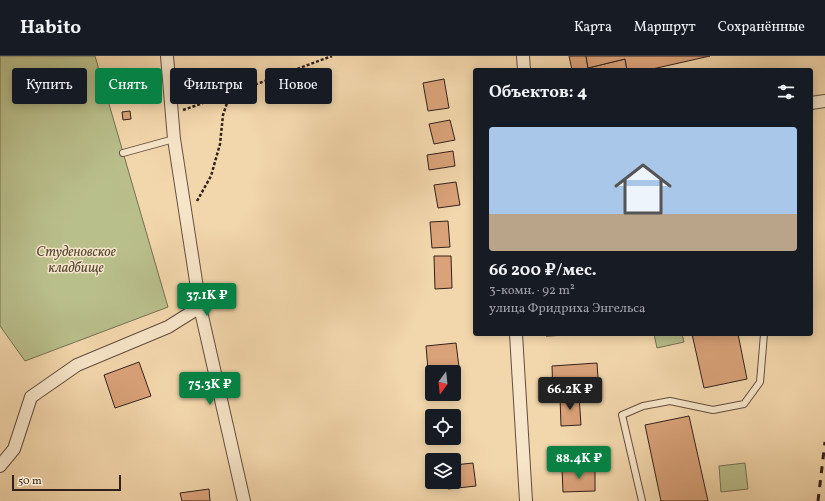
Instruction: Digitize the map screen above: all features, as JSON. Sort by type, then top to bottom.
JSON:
[{"type":"street","points":[[167,56],[174,139],[200,307],[244,501]]},
{"type":"street","points":[[523,56],[524,68]]},
{"type":"street","points":[[813,103],[825,101]]},
{"type":"street","points":[[0,466],[14,449],[31,397],[77,365],[168,327],[200,307]]},
{"type":"street","points":[[516,336],[526,501]]},
{"type":"lane","points":[[123,153],[174,139]]},
{"type":"lane","points":[[642,501],[622,415],[643,406],[670,400],[713,410],[744,404],[760,382],[764,336]]},
{"type":"path","points":[[257,84],[332,56]]},
{"type":"path","points":[[173,114],[202,104]]},
{"type":"path","points":[[187,221],[211,176],[220,144],[223,115],[227,104]]},
{"type":"green space","name":"Студеновское кладбище","points":[[0,56],[95,56],[98,68],[95,68],[95,104],[109,104],[168,307],[25,361],[0,326]]},
{"type":"green space","points":[[654,336],[682,336],[684,342],[657,348]]},
{"type":"green space","points":[[745,463],[748,489],[721,492],[719,466]]},
{"type":"building","points":[[569,56],[586,56],[588,68],[572,68]]},
{"type":"building","points":[[586,56],[710,56],[657,68],[627,68],[625,59],[588,68]]},
{"type":"building","points":[[625,59],[627,68],[588,68]]},
{"type":"building","points":[[444,79],[449,108],[428,111],[423,83]]},
{"type":"building","points":[[130,111],[131,119],[123,120],[122,112]]},
{"type":"building","points":[[450,120],[455,140],[434,144],[429,124]]},
{"type":"building","points":[[453,151],[455,166],[429,170],[427,155]]},
{"type":"building","points":[[456,182],[460,205],[438,208],[434,185]]},
{"type":"building","points":[[448,221],[450,247],[432,248],[430,222]]},
{"type":"building","points":[[434,256],[451,256],[452,288],[435,289]]},
{"type":"building","points":[[692,336],[738,336],[747,379],[704,388]]},
{"type":"building","points":[[456,343],[459,365],[428,365],[426,346]]},
{"type":"building","points":[[139,362],[151,396],[115,408],[104,375]]},
{"type":"building","points":[[597,363],[599,392],[553,395],[552,366]]},
{"type":"building","points":[[579,396],[581,425],[561,426],[560,397]]},
{"type":"building","points":[[689,416],[708,501],[661,501],[645,425]]},
{"type":"building","points":[[473,463],[476,486],[461,488],[461,464]]},
{"type":"building","points":[[595,468],[595,491],[563,492],[562,469]]},
{"type":"building","points":[[209,489],[210,501],[182,501],[180,493]]},
{"type":"railway","points":[[818,501],[825,442]]}]
